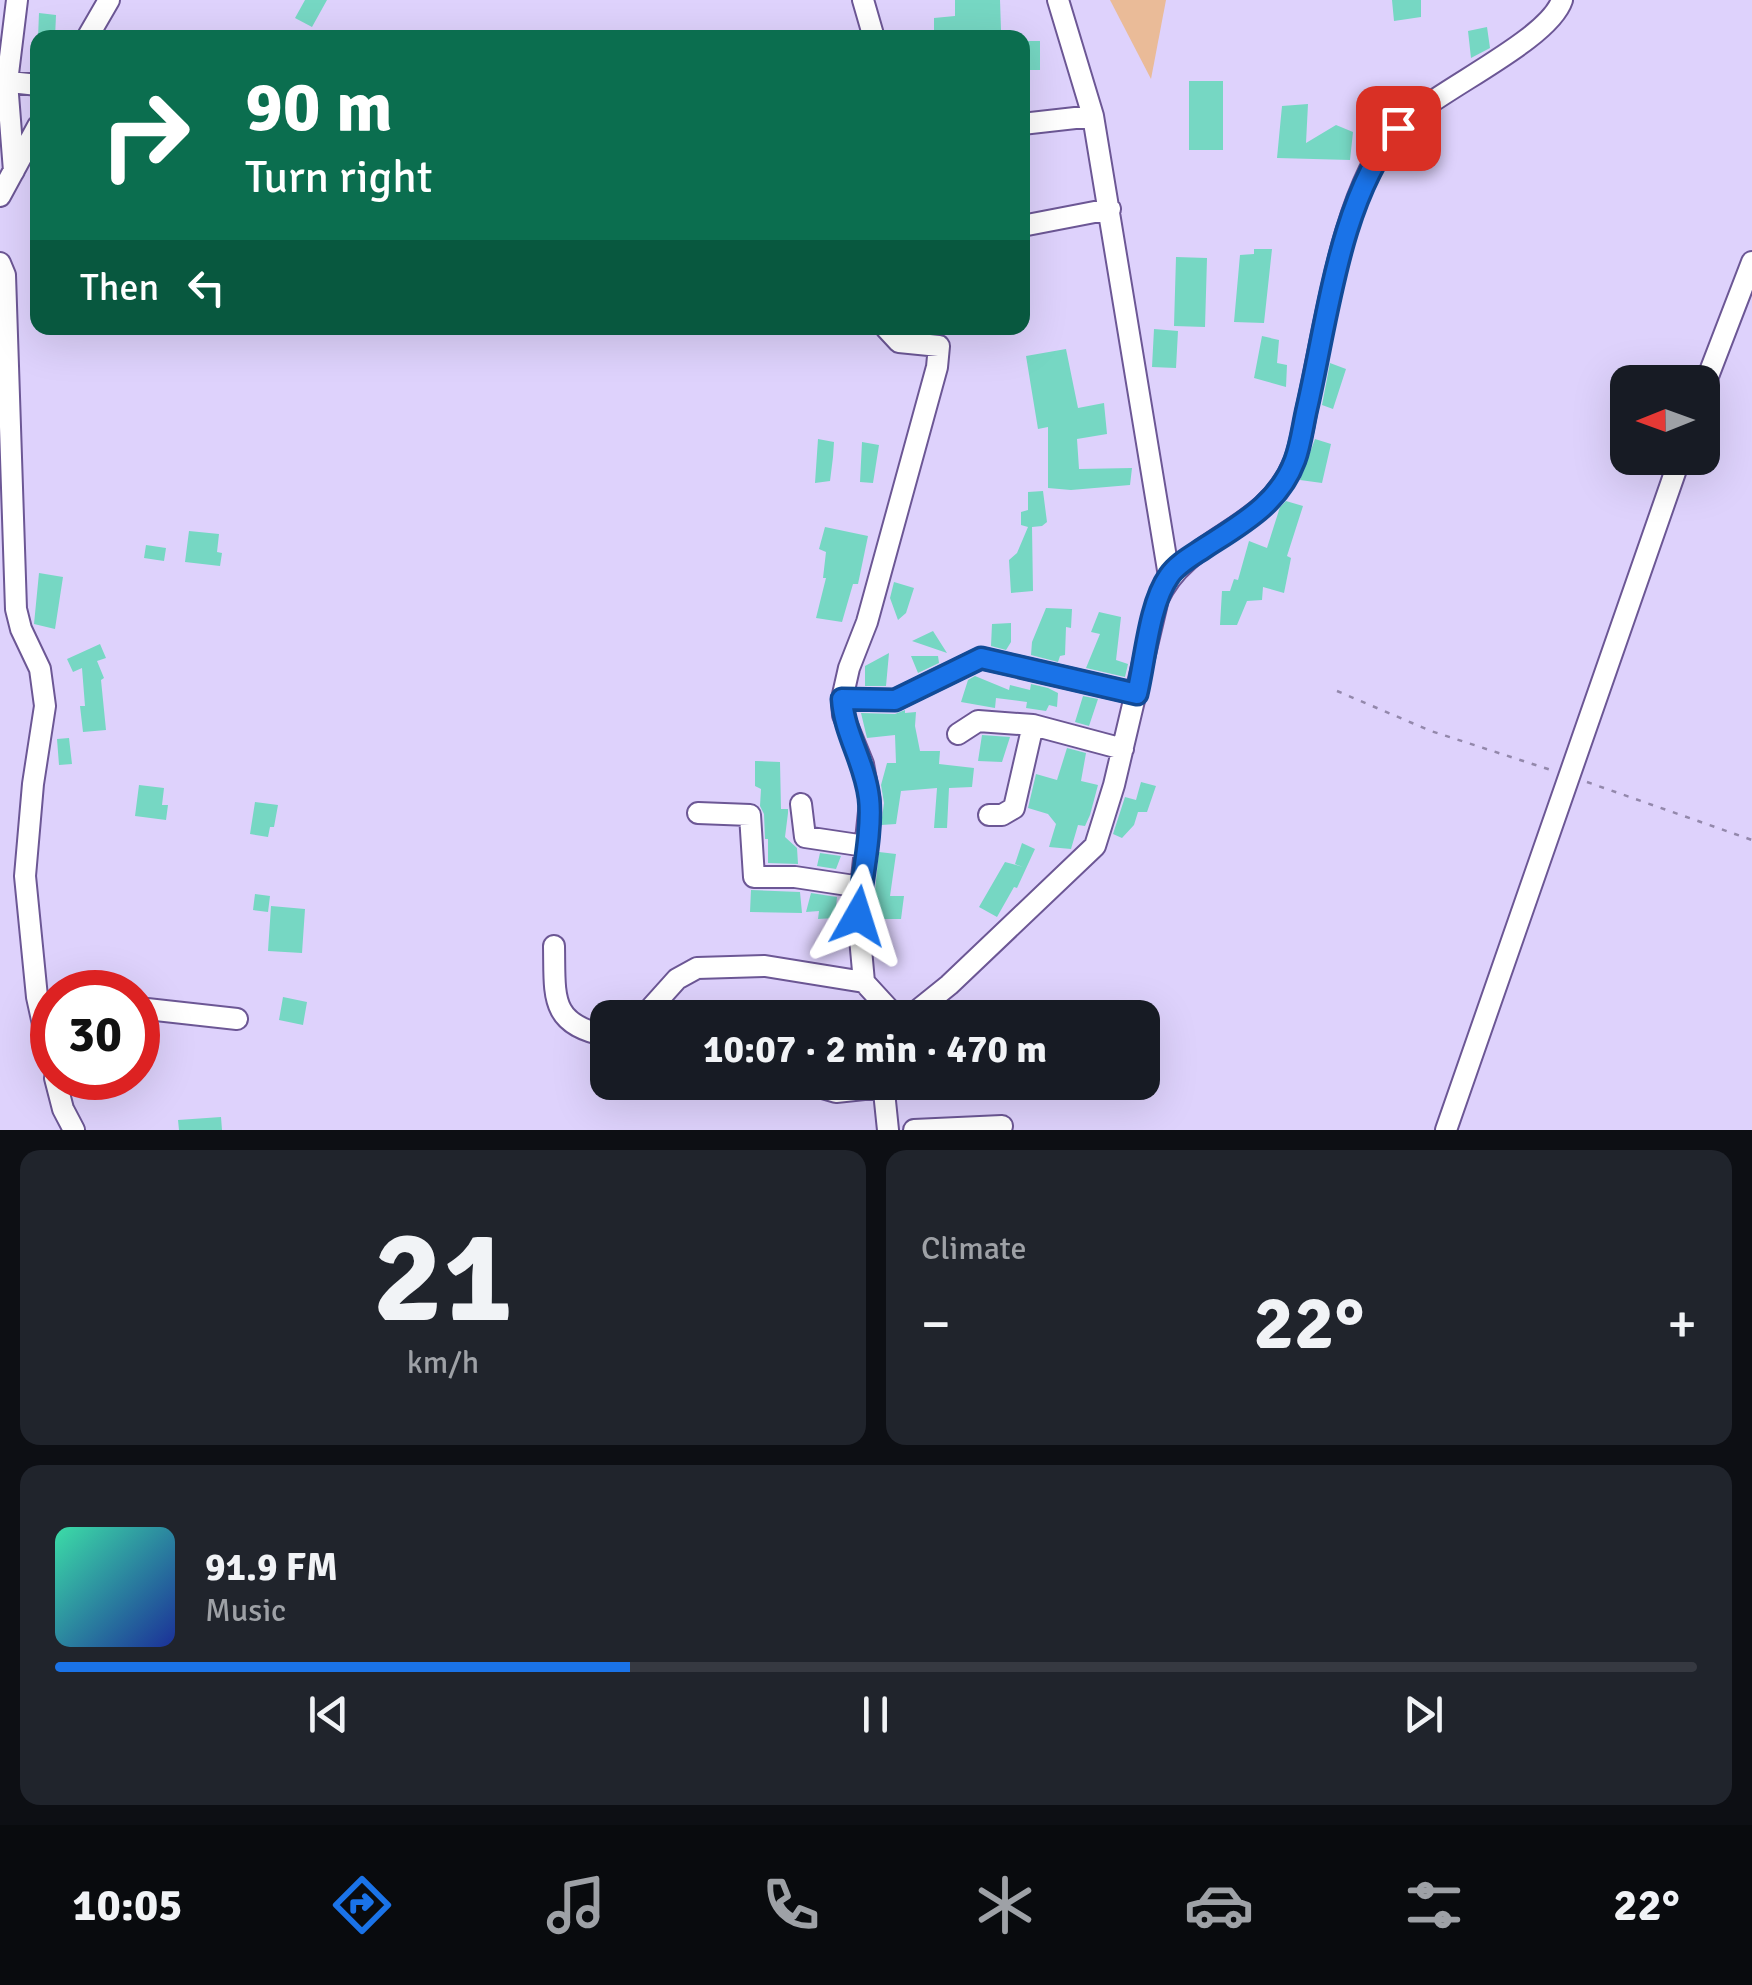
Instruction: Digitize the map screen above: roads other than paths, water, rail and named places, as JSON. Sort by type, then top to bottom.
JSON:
[{"type":"street","points":[[14,171],[4,82],[17,0]]},
{"type":"street","points":[[91,30],[108,0]]},
{"type":"street","points":[[863,0],[872,30]]},
{"type":"street","points":[[1058,0],[1093,116],[1169,576]]},
{"type":"street","points":[[930,1000],[1095,846],[1123,749],[1158,599],[1169,576],[1186,560],[1262,510],[1278,494],[1295,460],[1345,240],[1380,150],[1410,118],[1538,32],[1562,0]]},
{"type":"street","points":[[4,82],[30,84]]},
{"type":"street","points":[[1030,123],[1093,116]]},
{"type":"street","points":[[0,196],[30,141]]},
{"type":"street","points":[[1030,224],[1110,209]]},
{"type":"street","points":[[1712,365],[1752,262]]},
{"type":"street","points":[[0,263],[5,275],[16,609],[40,669],[46,706],[26,859],[41,970]]},
{"type":"street","points":[[880,1000],[864,982],[858,916],[870,802],[863,764],[843,715],[842,699],[882,568],[937,367],[939,346],[899,342],[892,335]]},
{"type":"street","points":[[1446,1130],[1674,475]]},
{"type":"street","points":[[842,699],[895,700],[981,658],[1137,694]]},
{"type":"street","points":[[958,734],[978,721],[1033,725],[1123,749]]},
{"type":"street","points":[[990,815],[1002,815],[1014,808],[1033,725]]},
{"type":"street","points":[[801,804],[805,837],[866,846]]},
{"type":"street","points":[[698,813],[750,815],[754,876],[795,877],[861,887]]},
{"type":"street","points":[[554,946],[555,994],[562,1014],[579,1031],[590,1033]]},
{"type":"street","points":[[658,1000],[677,979],[697,968],[765,966],[864,982]]},
{"type":"street","points":[[160,1010],[237,1019]]},
{"type":"street","points":[[61,1100],[74,1130]]},
{"type":"street","points":[[885,1100],[888,1130]]},
{"type":"street","points":[[914,1130],[1002,1126]]}]
